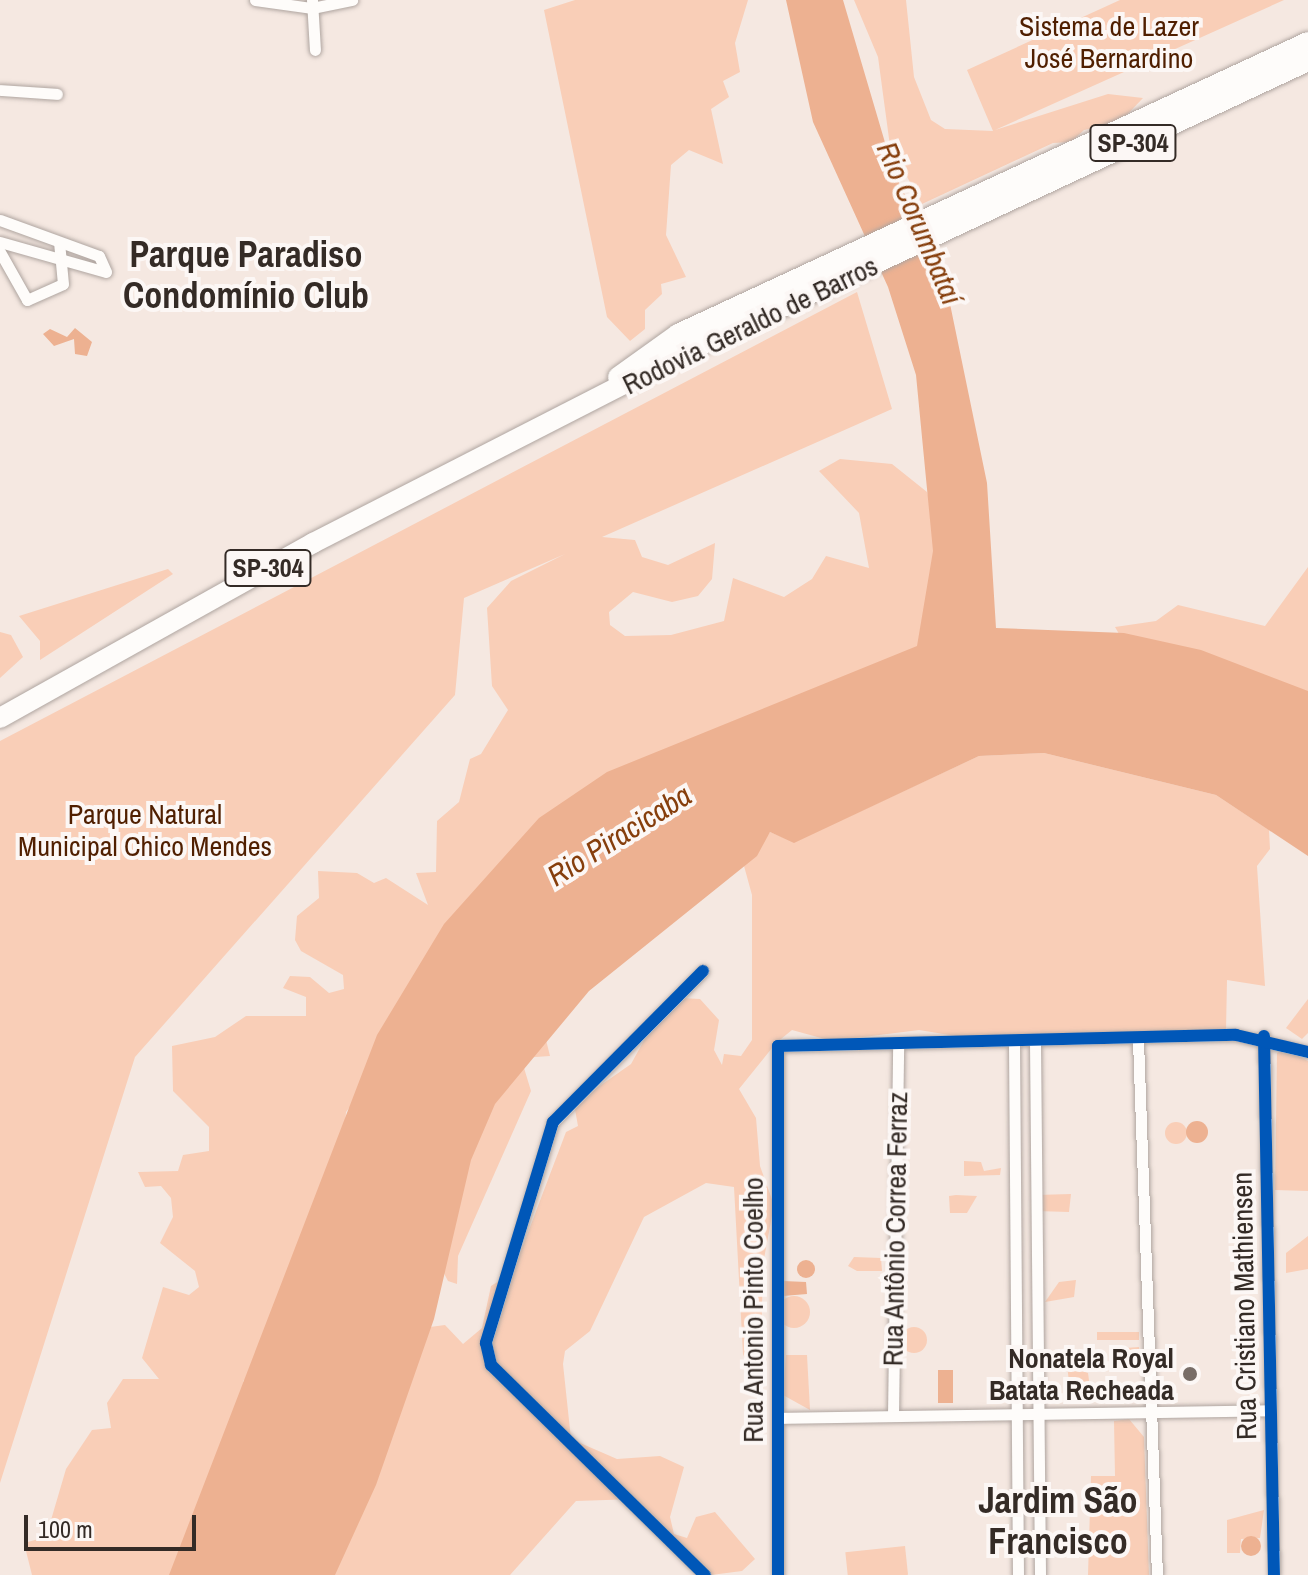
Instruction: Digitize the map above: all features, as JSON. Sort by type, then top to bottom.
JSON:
[{"type":"highway","name":"Rodovia Geraldo de Barros","points":[[0,718],[313,543],[543,431],[855,262],[1308,42]]},
{"type":"highway","name":"Rodovia Geraldo de Barros","points":[[955,215],[1308,61]]},
{"type":"street","points":[[255,0],[312,4],[352,0]]},
{"type":"street","points":[[312,4],[315,50]]},
{"type":"street","points":[[0,90],[57,94]]},
{"type":"street","points":[[0,220],[99,256],[106,272],[0,242]]},
{"type":"street","points":[[0,252],[27,300],[63,284],[66,262],[59,242]]},
{"type":"street","points":[[703,971],[553,1122],[486,1343],[491,1365],[705,1575]]},
{"type":"street","points":[[898,1043],[1264,1036],[1308,1052]]},
{"type":"street","name":"Rua Cristiano Mathiensen","points":[[1264,1036],[1267,1410],[1274,1575]]},
{"type":"street","points":[[1138,1040],[1157,1575]]},
{"type":"street","points":[[1035,1042],[1040,1575]]},
{"type":"street","name":"Rua Antonio Pinto Coelho","points":[[778,1575],[778,1046],[898,1043]]},
{"type":"street","name":"Rua Antônio Correa Ferraz","points":[[893,1416],[898,1043]]},
{"type":"street","points":[[1014,1043],[1018,1575]]},
{"type":"street","points":[[778,1418],[1267,1410]]},
{"type":"green space","points":[[575,0],[748,0],[735,43],[740,72],[723,81],[729,97],[711,109],[723,164],[689,150],[671,165],[666,235],[686,277],[661,284],[662,294],[645,310],[645,329],[630,341],[607,317],[544,10]]},
{"type":"green space","name":"Sistema de Lazer José Bernardino","points":[[854,0],[906,0],[914,77],[931,120],[945,129],[993,131],[967,70],[1120,0],[1284,0],[995,130],[1108,94],[1143,98],[1119,123],[1084,130],[1071,142],[1053,143],[922,204],[890,146],[878,57]]},
{"type":"green space","name":"Parque Natural Municipal Chico Mendes","points":[[857,292],[892,409],[602,537],[635,540],[642,557],[668,565],[715,543],[712,579],[698,596],[672,602],[633,592],[609,612],[610,625],[625,636],[671,635],[724,621],[733,578],[784,597],[812,579],[826,556],[869,568],[859,513],[819,471],[840,459],[892,464],[927,492],[942,537],[920,648],[377,1070],[346,1112],[342,1169],[262,1369],[243,1381],[256,1393],[180,1575],[32,1575],[24,1543],[46,1537],[66,1469],[92,1430],[111,1428],[107,1403],[123,1379],[159,1379],[142,1358],[163,1287],[189,1295],[199,1287],[195,1271],[160,1243],[173,1217],[171,1198],[161,1186],[145,1187],[138,1172],[178,1171],[183,1155],[209,1151],[209,1127],[173,1091],[172,1046],[215,1037],[246,1016],[306,1016],[306,997],[283,988],[290,976],[310,977],[329,993],[344,989],[343,975],[301,951],[295,940],[297,916],[319,898],[318,871],[357,873],[374,883],[386,878],[428,905],[416,873],[436,872],[437,821],[459,802],[470,759],[481,754],[508,710],[492,686],[487,608],[511,581],[565,554],[464,598],[455,695],[135,1057],[0,1483],[0,741]]},
{"type":"green space","points":[[1308,567],[1308,740],[1122,639],[1115,627],[1156,621],[1178,605],[1265,626]]},
{"type":"green space","points":[[168,569],[173,574],[40,660],[40,641],[19,616]]},
{"type":"green space","points":[[0,632],[11,635],[23,657],[0,678]]},
{"type":"green space","points":[[1044,753],[1216,795],[1269,830],[1270,849],[1257,866],[1265,986],[1227,980],[1226,1030],[962,1037],[919,1030],[832,1041],[792,1030],[776,1043],[739,1089],[756,1118],[760,1166],[774,1205],[763,1264],[760,1395],[743,1354],[734,1187],[706,1183],[644,1217],[590,1331],[565,1351],[563,1364],[571,1439],[617,1459],[660,1456],[684,1467],[670,1517],[674,1534],[687,1538],[696,1517],[715,1512],[755,1559],[742,1571],[711,1575],[636,1499],[576,1501],[510,1575],[313,1575],[430,1327],[445,1325],[463,1344],[482,1328],[491,1286],[513,1272],[566,1132],[578,1126],[574,1104],[631,1064],[652,1026],[681,998],[700,999],[719,1020],[714,1050],[722,1065],[724,1054],[741,1056],[752,1040],[752,895],[744,866],[770,832],[794,842],[979,756]]},
{"type":"green space","points":[[1308,999],[1308,1033],[1302,1039],[1286,1028]]},
{"type":"green space","points":[[555,1008],[544,1032],[550,1056],[521,1058],[531,1091],[458,1256],[457,1284],[448,1281],[435,1256],[445,1174],[463,1149],[476,1099],[528,1022]]},
{"type":"green space","points":[[1284,1049],[1308,1061],[1308,1191],[1275,1190],[1277,1053]]},
{"type":"green space","points":[[1176,1122],[1184,1125],[1187,1133],[1184,1141],[1176,1144],[1168,1141],[1165,1133],[1168,1125]]},
{"type":"green space","points":[[964,1161],[981,1162],[984,1171],[1001,1168],[1000,1175],[964,1176]]},
{"type":"green space","points":[[1071,1194],[1069,1212],[1036,1211],[1036,1195]]},
{"type":"green space","points":[[949,1196],[977,1196],[967,1213],[950,1213]]},
{"type":"green space","points":[[1308,1236],[1308,1269],[1286,1273],[1286,1253]]},
{"type":"green space","points":[[854,1257],[881,1258],[882,1271],[857,1271],[848,1266]]},
{"type":"green space","points":[[1076,1280],[1074,1297],[1045,1302],[1059,1282]]},
{"type":"green space","points":[[794,1296],[805,1301],[810,1312],[805,1323],[794,1328],[783,1323],[778,1312],[783,1301]]},
{"type":"green space","points":[[914,1327],[923,1331],[927,1340],[923,1349],[914,1353],[905,1349],[901,1340],[905,1331]]},
{"type":"green space","points":[[1097,1332],[1139,1332],[1139,1340],[1097,1340]]},
{"type":"green space","points":[[1139,1347],[1140,1361],[1113,1358],[1111,1349]]},
{"type":"green space","points":[[786,1355],[807,1355],[810,1410],[783,1395]]},
{"type":"green space","points":[[1067,1366],[1088,1373],[1092,1402],[1072,1404]]},
{"type":"green space","points":[[1129,1419],[1144,1437],[1149,1575],[1088,1575],[1091,1476],[1115,1476],[1114,1421]]},
{"type":"green space","points":[[1264,1510],[1260,1538],[1241,1539],[1240,1553],[1227,1553],[1227,1520]]},
{"type":"green space","points":[[905,1546],[908,1575],[848,1575],[845,1552]]},
{"type":"water","name":"Rio Piracicaba","points":[[786,0],[843,0],[894,173],[943,270],[987,483],[996,628],[1124,633],[1201,650],[1308,691],[1308,856],[1216,795],[1044,753],[979,756],[794,843],[770,832],[757,856],[589,991],[495,1104],[471,1160],[434,1319],[376,1485],[335,1575],[169,1575],[377,1035],[444,924],[539,818],[607,772],[917,646],[933,551],[916,375],[888,287],[813,122]]},
{"type":"water","points":[[75,328],[92,342],[87,356],[75,354],[74,339],[54,346],[43,334],[50,329],[67,337]]},
{"type":"water","points":[[1197,1121],[1208,1132],[1197,1143],[1186,1132]]},
{"type":"water","points":[[802,1260],[810,1260],[815,1269],[813,1276],[802,1278],[797,1273],[797,1265]]},
{"type":"water","points":[[783,1281],[806,1282],[807,1294],[783,1296]]},
{"type":"water","points":[[938,1370],[953,1370],[953,1403],[938,1403]]},
{"type":"water","points":[[1251,1536],[1258,1539],[1261,1546],[1258,1553],[1251,1556],[1244,1553],[1241,1546],[1244,1539]]},
{"type":"cycle path","points":[[703,971],[553,1122],[486,1343],[491,1365],[705,1575]]},
{"type":"cycle path","points":[[778,1575],[778,1046],[1236,1035],[1308,1052]]},
{"type":"cycle path","points":[[1264,1036],[1274,1575]]},
{"type":"place","name":"Nonatela Royal Batata Recheada","points":[[1190,1374]]},
{"type":"district","name":"Parque Paradiso Condomínio Club","points":[[246,274]]},
{"type":"district","name":"Jardim São Francisco","points":[[1058,1520]]},
{"type":"water label","name":"Rio Corumbataí","points":[[920,223]]}]
